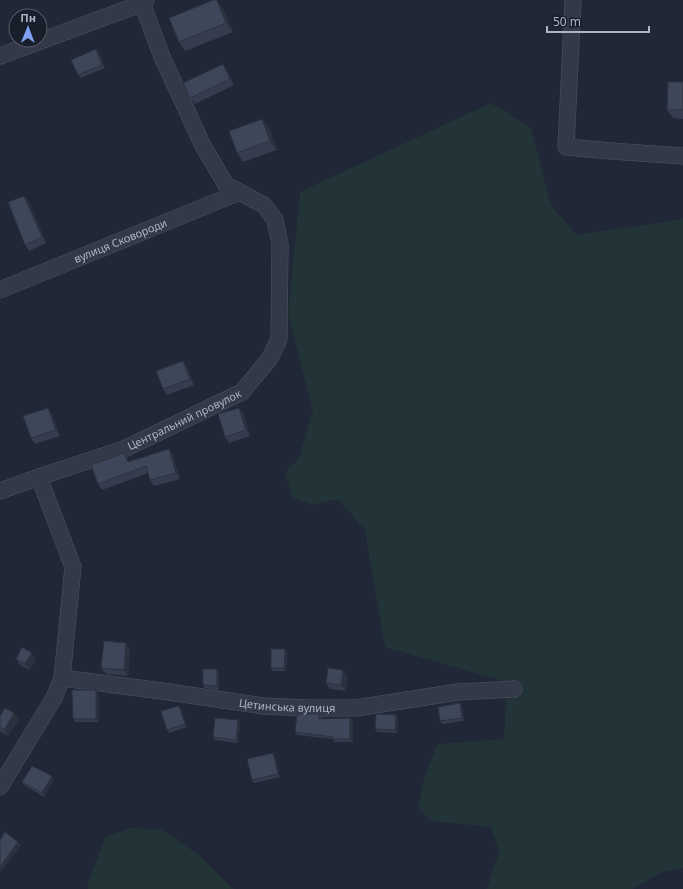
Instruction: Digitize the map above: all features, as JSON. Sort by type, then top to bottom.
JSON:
[{"type":"street","points":[[573,0],[566,147],[611,152],[683,156]]},
{"type":"street","points":[[0,56],[143,1]]},
{"type":"street","name":"Центральний провулок","points":[[0,491],[124,449],[242,392],[270,358],[279,339],[280,244],[275,220],[264,205],[226,185],[202,144],[162,57],[143,1]]},
{"type":"street","name":"вулиця Сковороди","points":[[0,290],[240,192]]},
{"type":"street","points":[[0,787],[54,698],[62,678],[73,567],[39,477]]},
{"type":"street","name":"Цетинська вулиця","points":[[62,678],[263,706],[308,708],[356,708],[458,692],[514,690]]},
{"type":"shaded area","points":[[491,103],[531,128],[551,206],[577,235],[683,219],[683,868],[662,872],[632,889],[487,889],[499,852],[491,827],[431,821],[418,809],[423,783],[437,744],[504,739],[507,682],[385,647],[365,530],[338,499],[312,505],[292,497],[285,472],[299,459],[313,410],[288,315],[300,192]]},
{"type":"shaded area","points":[[132,828],[162,830],[199,855],[233,889],[88,889],[87,885],[106,836]]},
{"type":"building","points":[[213,0],[217,0],[226,23],[179,42],[169,18]]},
{"type":"building","points":[[96,49],[102,65],[78,75],[71,60]]},
{"type":"building","points":[[223,64],[230,79],[190,98],[183,83]]},
{"type":"building","points":[[668,82],[683,82],[683,110],[667,110]]},
{"type":"building","points":[[262,119],[270,141],[237,153],[229,131]]},
{"type":"building","points":[[24,196],[42,237],[25,245],[8,202]]},
{"type":"building","points":[[183,361],[190,379],[163,389],[156,371]]},
{"type":"building","points":[[48,408],[56,430],[31,438],[23,416]]},
{"type":"building","points":[[239,408],[246,430],[225,437],[218,414]]},
{"type":"building","points":[[169,449],[176,473],[150,480],[146,466],[98,484],[91,465],[124,453],[128,462]]},
{"type":"building","points":[[104,641],[126,643],[124,670],[101,668]]},
{"type":"building","points":[[22,647],[32,653],[25,664],[16,659]]},
{"type":"building","points":[[271,649],[285,649],[284,668],[271,668]]},
{"type":"building","points":[[328,668],[343,670],[341,685],[326,683]]},
{"type":"building","points":[[203,669],[217,669],[217,686],[203,685]]},
{"type":"building","points":[[72,690],[96,690],[96,719],[73,719]]},
{"type":"building","points":[[460,703],[462,718],[440,721],[438,707]]},
{"type":"building","points":[[179,706],[185,724],[167,730],[161,711]]},
{"type":"building","points":[[5,708],[14,713],[4,730],[0,727],[0,716]]},
{"type":"building","points":[[297,714],[320,714],[319,719],[350,718],[350,739],[333,739],[333,737],[295,732]]},
{"type":"building","points":[[376,714],[396,715],[395,730],[375,729]]},
{"type":"building","points":[[215,718],[238,720],[236,740],[213,737]]},
{"type":"building","points":[[273,753],[278,774],[252,780],[247,759]]},
{"type":"building","points":[[32,766],[52,776],[42,793],[22,782]]},
{"type":"building","points":[[5,832],[18,842],[0,867],[0,840]]}]
